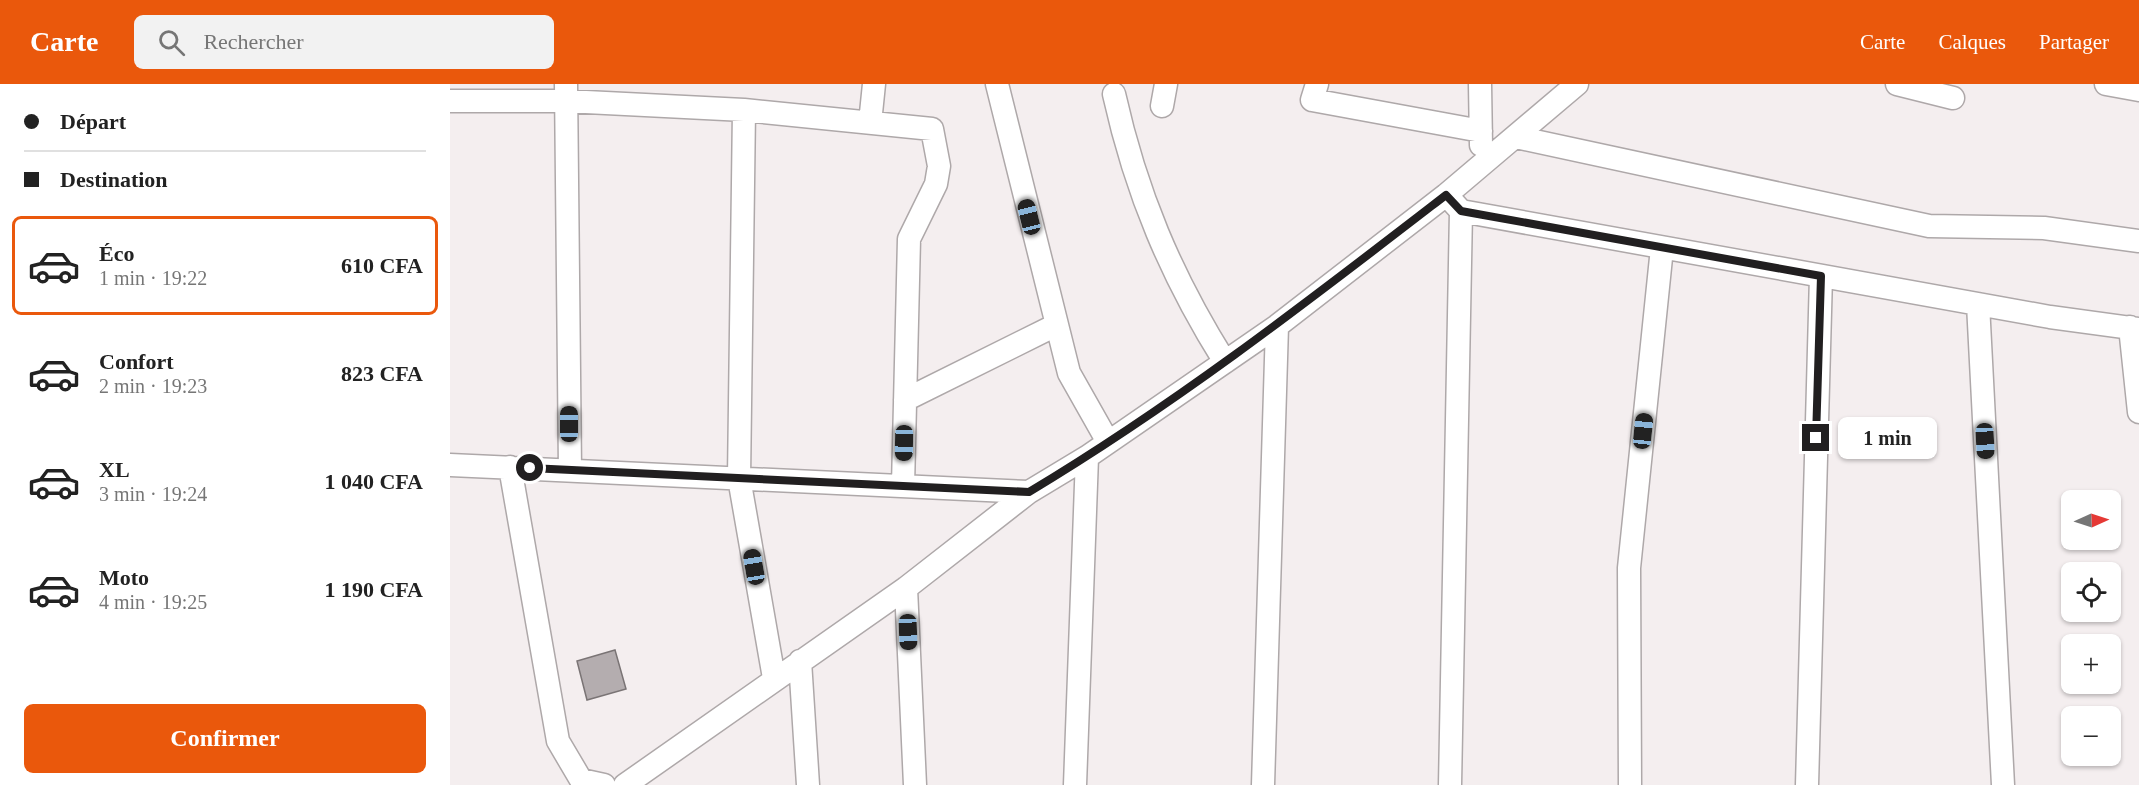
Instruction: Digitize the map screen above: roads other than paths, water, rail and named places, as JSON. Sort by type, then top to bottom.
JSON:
[{"type":"street","points":[[870,123],[874,84]]},
{"type":"street","points":[[997,84],[1069,374],[1108,442]]},
{"type":"street","points":[[1317,84],[1312,100],[1481,131]]},
{"type":"street","points":[[1480,84],[1481,166]]},
{"type":"street","points":[[1897,84],[1953,98]]},
{"type":"street","points":[[2106,84],[2139,90]]},
{"type":"street","points":[[625,785],[774,678],[906,588],[1029,492],[1087,457],[1454,203],[1481,166],[1516,137],[1570,86]]},
{"type":"street","points":[[566,92],[570,470]]},
{"type":"street","points":[[450,101],[566,92],[932,129],[939,166],[936,184],[909,239],[903,486]]},
{"type":"street","points":[[1114,94],[1123,133],[1157,237],[1189,304],[1225,362]]},
{"type":"street","points":[[744,110],[739,478],[774,678]]},
{"type":"street","points":[[1516,137],[1929,226],[2044,228],[2139,241]]},
{"type":"street","points":[[1454,203],[1662,248],[1978,304],[2134,328],[2139,412]]},
{"type":"street","points":[[1450,785],[1454,203]]},
{"type":"street","points":[[1630,785],[1629,568],[1662,248]]},
{"type":"street","points":[[1807,785],[1821,276]]},
{"type":"street","points":[[1978,304],[2003,785]]},
{"type":"street","points":[[905,400],[1056,325]]},
{"type":"street","points":[[1263,785],[1276,326]]},
{"type":"street","points":[[1075,785],[1087,457]]},
{"type":"street","points":[[450,465],[1029,492]]},
{"type":"street","points":[[510,467],[558,741],[581,780],[604,785]]},
{"type":"street","points":[[906,588],[915,785]]},
{"type":"street","points":[[800,661],[808,785]]}]
